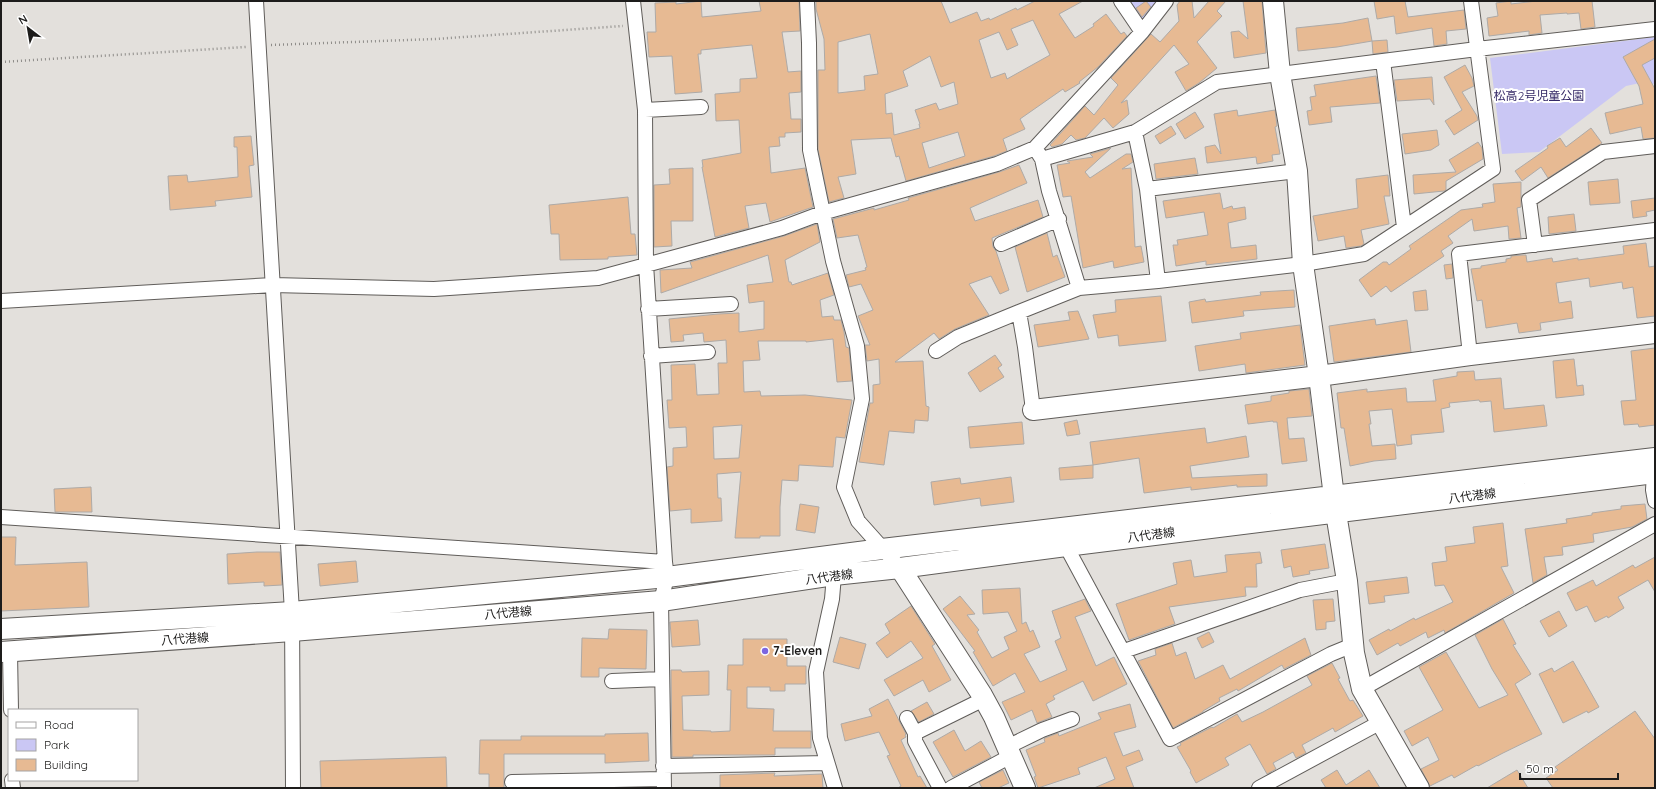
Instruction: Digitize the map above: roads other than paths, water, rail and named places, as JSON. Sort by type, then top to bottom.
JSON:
[{"type":"main road","points":[[1273,1],[1280,74],[1297,171],[1304,264],[1335,505],[1347,581],[1353,644],[1362,689],[1419,788]]},
{"type":"main road","points":[[1033,410],[1319,376],[1470,355],[1655,333]]},
{"type":"main road","name":"八代港線","points":[[1,629],[292,612],[666,570],[1335,505],[1655,468]]},
{"type":"main road","name":"八代港線","points":[[5,652],[292,631],[661,601],[834,575],[900,568],[1066,546],[1335,505]]},
{"type":"main road","points":[[900,568],[984,699],[994,717],[1025,788]]},
{"type":"street","points":[[256,1],[292,612],[292,788]]},
{"type":"street","points":[[633,1],[645,110],[646,264],[648,309],[666,570],[661,601],[664,778]]},
{"type":"street","points":[[806,1],[810,43],[810,150],[822,213],[857,346],[862,399],[844,487],[858,521],[900,568]]},
{"type":"street","points":[[1121,1],[1142,32]]},
{"type":"street","points":[[1038,154],[1142,32],[1166,1]]},
{"type":"street","points":[[936,351],[958,337],[1080,288],[1158,281],[1304,264],[1364,254],[1493,169],[1471,1]]},
{"type":"street","points":[[1,301],[273,285],[434,289],[598,278],[782,228],[822,213],[997,164],[1135,132],[1218,82],[1477,49],[1655,29]]},
{"type":"street","points":[[1383,61],[1404,227]]},
{"type":"street","points":[[645,110],[701,107]]},
{"type":"street","points":[[1135,132],[1147,189],[1158,281]]},
{"type":"street","points":[[1535,244],[1529,200],[1603,152],[1655,146]]},
{"type":"street","points":[[1038,154],[1080,288]]},
{"type":"street","points":[[1147,189],[1297,171]]},
{"type":"street","points":[[1001,244],[1059,219]]},
{"type":"street","points":[[1470,355],[1459,254],[1655,230]]},
{"type":"street","points":[[648,309],[731,304]]},
{"type":"street","points":[[1019,312],[1033,410]]},
{"type":"street","points":[[652,356],[708,352]]},
{"type":"street","points":[[1655,468],[1655,501]]},
{"type":"street","points":[[1,517],[288,536],[666,570]]},
{"type":"street","points":[[1362,689],[1655,524]]},
{"type":"street","points":[[1066,546],[1124,651],[1170,740],[1331,654],[1353,644]]},
{"type":"street","points":[[834,575],[832,599],[816,672],[820,738],[835,788]]},
{"type":"street","points":[[1124,651],[1300,590],[1347,581]]},
{"type":"street","points":[[5,652],[11,709]]},
{"type":"street","points":[[612,680],[662,678]]},
{"type":"street","points":[[915,733],[984,699]]},
{"type":"street","points":[[907,718],[915,733],[915,741],[940,788]]},
{"type":"street","points":[[952,788],[1042,730],[1072,719]]},
{"type":"street","points":[[1259,788],[1381,722]]},
{"type":"street","points":[[512,782],[664,778],[827,763]]},
{"type":"place","name":"7-Eleven","points":[[765,651]]},
{"type":"park label","name":"松高2号児童公園","points":[[1539,96]]}]
